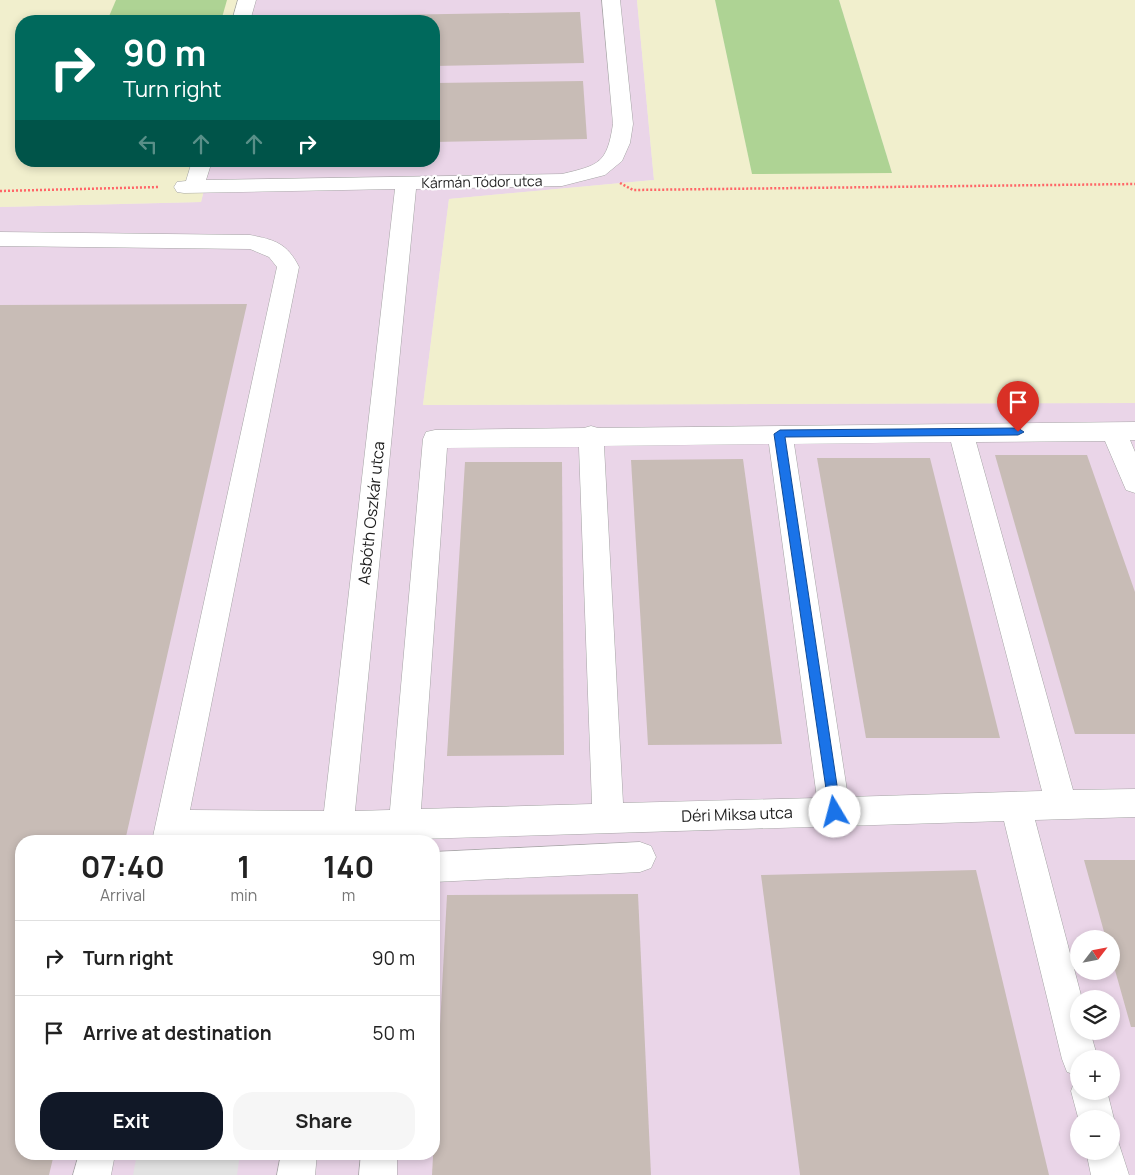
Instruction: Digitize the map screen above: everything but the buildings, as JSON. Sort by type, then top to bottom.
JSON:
[{"type":"street","points":[[243,15],[247,0]]},
{"type":"street","points":[[598,171],[612,160],[624,124],[611,0]]},
{"type":"street","points":[[189,187],[199,167]]},
{"type":"street","name":"Kármán Tódor utca","points":[[189,187],[562,180],[598,171]]},
{"type":"street","name":"Asbóth Oszkár utca","points":[[337,834],[406,184]]},
{"type":"street","points":[[0,238],[250,242],[269,246],[278,251],[288,267],[169,833]]},
{"type":"street","points":[[404,824],[435,438],[1125,431],[1135,483]]},
{"type":"street","points":[[961,432],[1061,805]]},
{"type":"street","points":[[780,434],[835,812]]},
{"type":"street","points":[[591,436],[600,818],[593,859]]},
{"type":"street","name":"Déri Miksa utca","points":[[169,833],[337,834],[404,824],[1135,803]]},
{"type":"street","points":[[1016,806],[1078,1050]]},
{"type":"street","points":[[440,867],[640,857]]},
{"type":"street","points":[[92,1175],[96,1160]]},
{"type":"street","points":[[296,1175],[298,1160]]},
{"type":"street","points":[[378,1175],[379,1160]]},
{"type":"street","points":[[1106,1160],[1110,1175]]},
{"type":"path","points":[[598,171],[633,190],[1135,184]]},
{"type":"path","points":[[0,191],[189,187]]},
{"type":"shaded area","points":[[0,0],[251,0],[247,15],[15,15],[15,167],[210,167],[201,202],[0,207]]},
{"type":"shaded area","points":[[251,0],[637,0],[654,180],[449,199],[423,405],[1135,403],[1135,1175],[0,1175],[0,207],[201,202],[210,167],[440,167],[440,15],[247,15]]},
{"type":"shaded area","points":[[637,0],[715,0],[752,173],[892,173],[839,0],[1135,0],[1135,403],[423,405],[449,199],[654,180]]},
{"type":"shaded area","points":[[136,1160],[239,1160],[237,1175],[133,1175]]},
{"type":"green space","points":[[116,0],[227,0],[223,15],[110,15]]},
{"type":"green space","points":[[715,0],[839,0],[892,173],[752,174]]},
{"type":"route","points":[[835,812],[780,434],[1018,432]]}]
